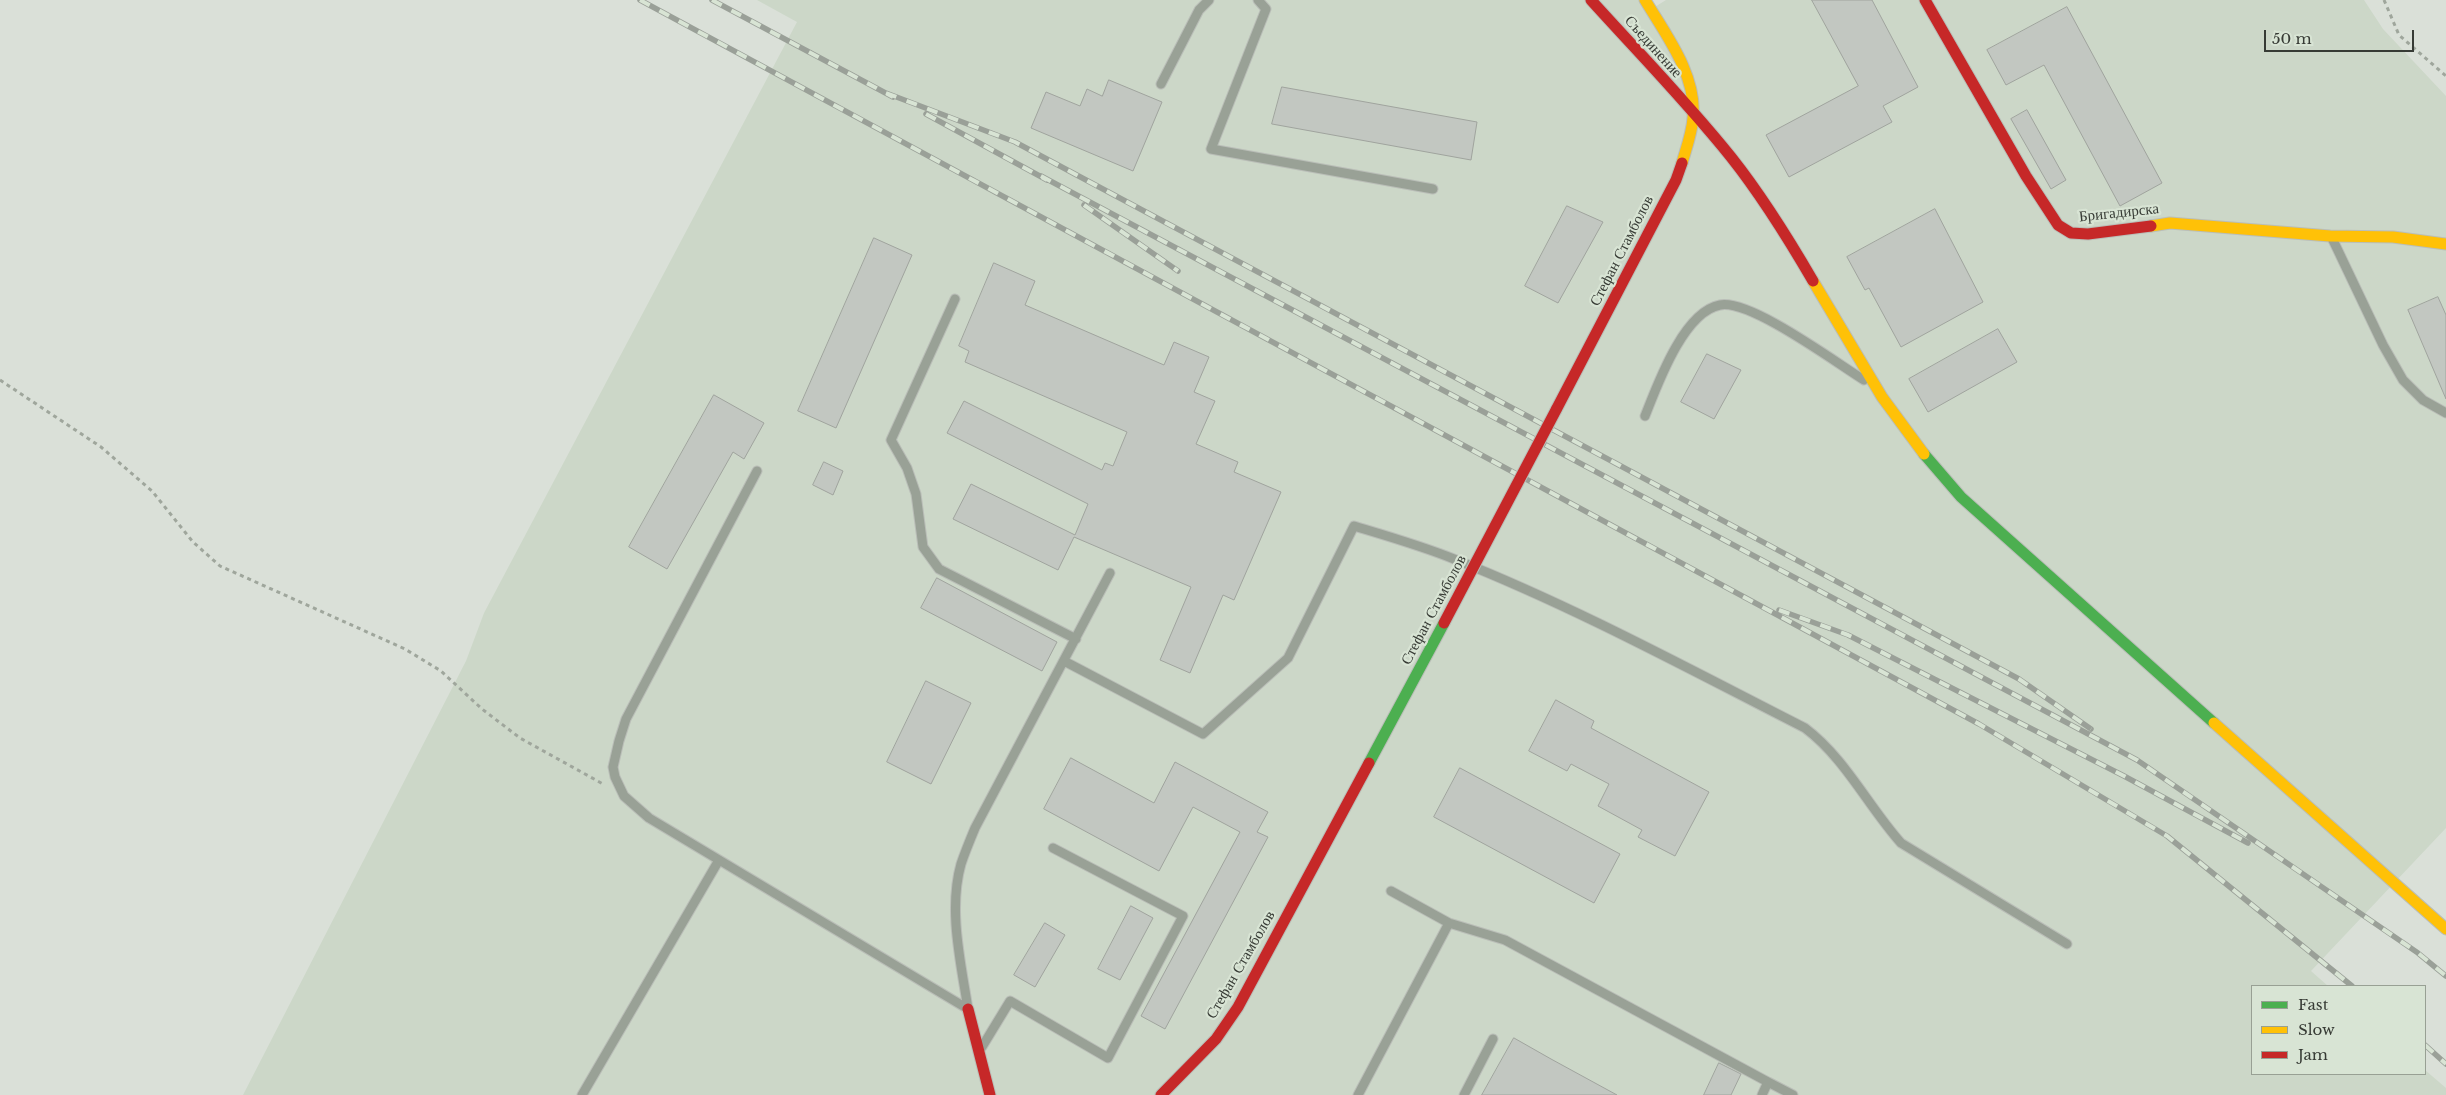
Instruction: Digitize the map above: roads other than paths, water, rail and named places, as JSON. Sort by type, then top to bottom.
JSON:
[{"type":"street","name":"Съединение","points":[[1590,0],[1693,115],[1771,212],[1903,429],[1931,467],[1961,497],[2446,929]]},
{"type":"street","name":"Стефан Стамболов","points":[[1160,1095],[1216,1039],[1238,1007],[1444,623],[1676,180],[1688,144],[1693,115],[1690,89],[1680,61],[1646,0]]},
{"type":"street","name":"Бригадирска","points":[[1925,0],[2035,190],[2058,225],[2071,233],[2088,234],[2170,222],[2330,236],[2393,237],[2446,244]]},
{"type":"street","points":[[968,1009],[990,1095]]},
{"type":"lane","points":[[1161,84],[1199,10],[1209,0]]},
{"type":"lane","points":[[1258,0],[1266,9],[1211,149],[1432,188]]},
{"type":"lane","points":[[2330,236],[2383,345],[2404,380],[2423,400],[2446,413]]},
{"type":"lane","points":[[955,299],[892,440],[907,468],[916,494],[923,547],[939,569],[1076,639]]},
{"type":"lane","points":[[1646,416],[1665,365],[1685,333],[1702,314],[1719,305],[1737,305],[1767,319],[1879,390]]},
{"type":"lane","points":[[757,471],[626,719],[613,767],[615,777],[624,796],[649,818],[968,1009]]},
{"type":"lane","points":[[1064,661],[1203,734],[1288,658],[1354,526],[1453,559],[1597,621],[1805,728],[1825,743],[1881,820],[1901,843],[2066,944]]},
{"type":"lane","points":[[968,1009],[959,950],[956,901],[961,865],[975,828],[1110,574]]},
{"type":"lane","points":[[980,1051],[1010,1002],[1108,1058],[1183,916],[1053,848]]},
{"type":"lane","points":[[582,1095],[719,860]]},
{"type":"lane","points":[[1391,891],[1449,923],[1505,940],[1793,1095]]},
{"type":"lane","points":[[1358,1095],[1449,923]]},
{"type":"lane","points":[[1464,1095],[1493,1039]]},
{"type":"lane","points":[[1762,1095],[1768,1082]]},
{"type":"railway","points":[[640,0],[1979,724],[2167,836],[2351,985]]},
{"type":"railway","points":[[712,0],[893,97]]},
{"type":"railway","points":[[886,93],[1015,142],[2019,679],[2091,729]]},
{"type":"railway","points":[[926,114],[1047,180]]},
{"type":"railway","points":[[1041,176],[2137,760],[2418,953],[2446,976]]},
{"type":"railway","points":[[1084,205],[1178,271]]},
{"type":"railway","points":[[1779,610],[1848,635],[2124,776],[2248,843]]},
{"type":"railway","points":[[2426,1046],[2446,1064]]}]
